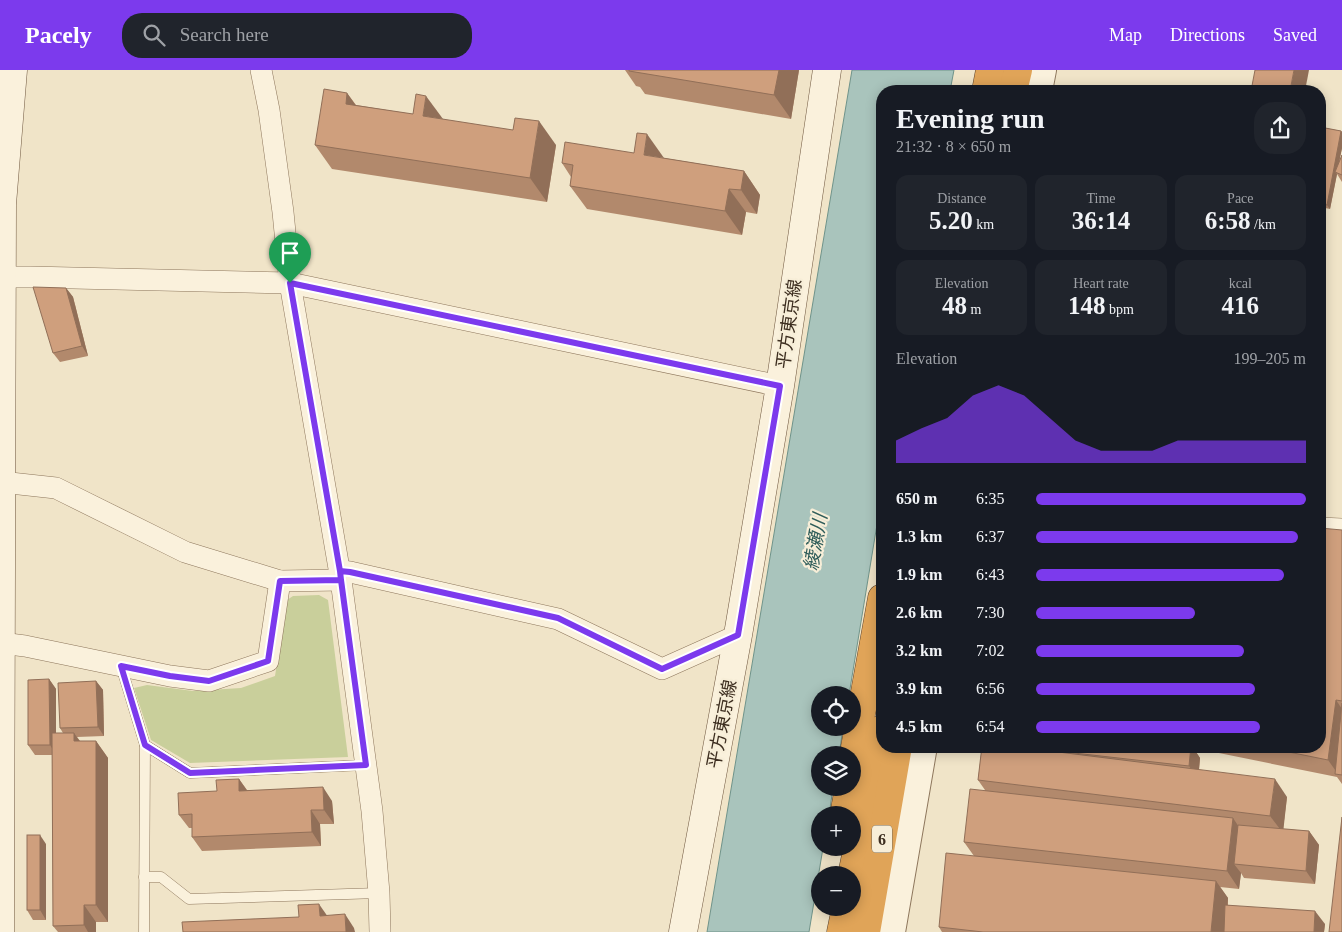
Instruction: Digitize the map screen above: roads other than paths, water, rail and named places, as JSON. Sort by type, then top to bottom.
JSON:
[{"type":"highway","points":[[970,85],[972,70]]},
{"type":"highway","points":[[987,85],[990,70]]},
{"type":"highway","points":[[1015,85],[1018,70]]},
{"type":"highway","points":[[855,746],[876,631]]},
{"type":"highway","name":"6","points":[[854,866],[877,753]]},
{"type":"highway","name":"6","points":[[866,932],[897,753]]},
{"type":"highway","points":[[825,932],[828,916]]},
{"type":"highway","points":[[841,932],[844,916]]},
{"type":"main road","points":[[0,932],[1,204],[13,70]]},
{"type":"main road","name":"平方東京線","points":[[682,932],[738,635],[780,386],[827,70]]},
{"type":"street","points":[[261,70],[273,138],[290,283],[340,575],[372,812],[379,893],[380,932]]},
{"type":"street","points":[[1041,85],[1043,70]]},
{"type":"street","points":[[1,277],[290,283],[780,386]]},
{"type":"street","points":[[1,482],[56,488],[185,552],[280,581],[340,575],[350,572],[558,618],[662,669],[738,635]]},
{"type":"street","points":[[1326,528],[1342,529]]},
{"type":"street","points":[[1,643],[170,676],[209,681],[268,661],[280,581]]},
{"type":"street","points":[[892,932],[923,753]]},
{"type":"lane","points":[[121,666],[145,745],[144,932]]},
{"type":"lane","points":[[145,745],[190,773],[366,765]]},
{"type":"lane","points":[[144,877],[161,878],[189,899],[379,893]]},
{"type":"water","name":"綾瀬川","points":[[852,70],[954,70],[951,85],[876,85],[876,531],[850,686],[811,686],[811,736],[842,736],[840,746],[811,746],[811,796],[832,796],[830,806],[811,806],[811,856],[822,856],[820,866],[811,866],[812,916],[809,932],[707,932]]}]
